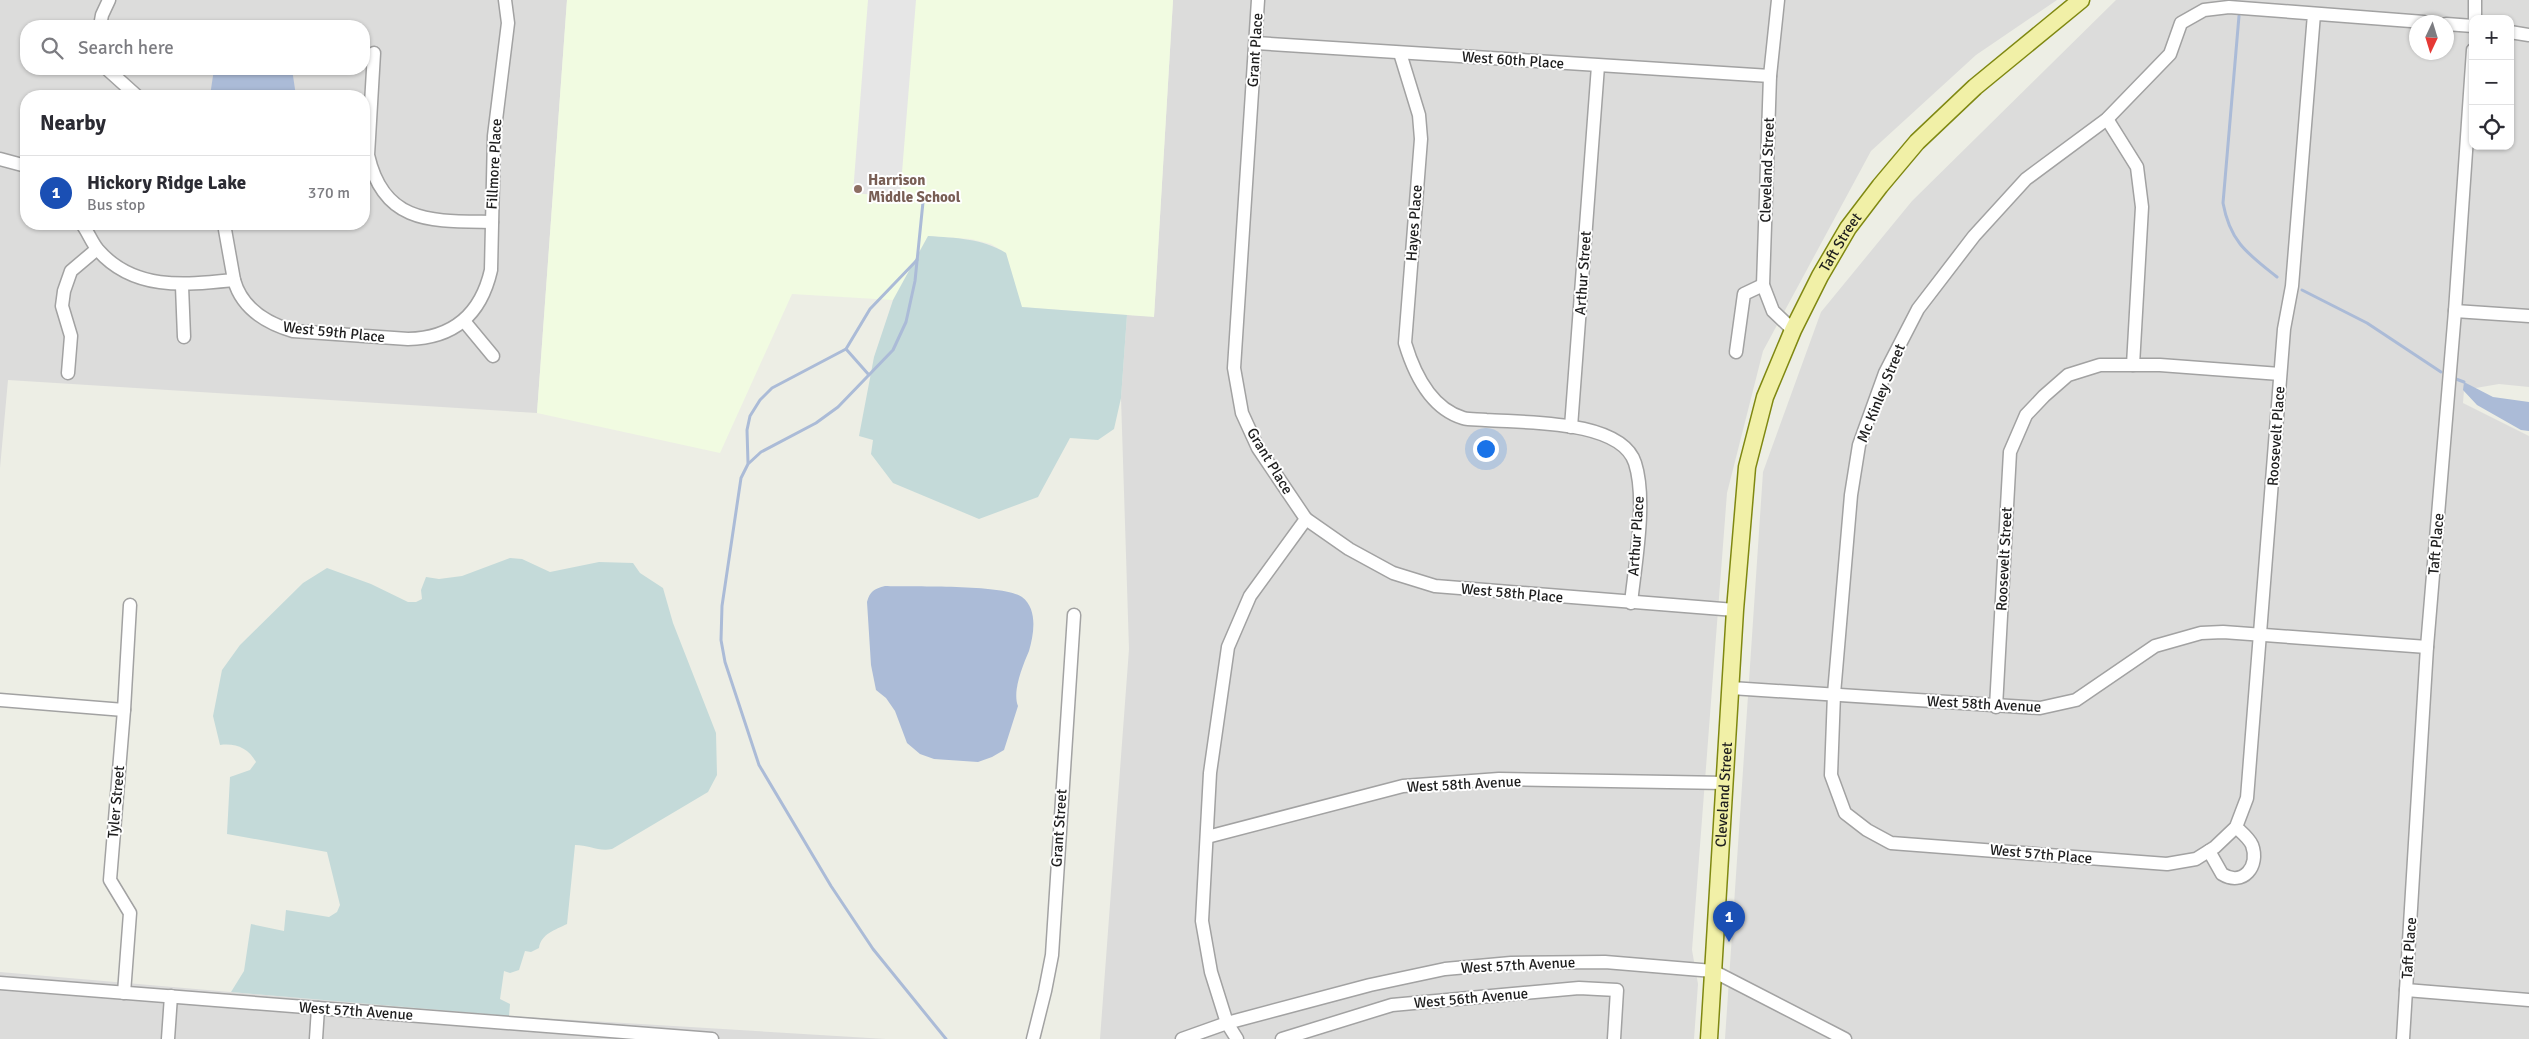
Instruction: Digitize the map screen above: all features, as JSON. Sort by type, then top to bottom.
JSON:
[{"type":"main road","name":"Taft Street","points":[[1740,550],[1747,467],[1765,397],[1793,330],[1820,276],[1848,228],[1917,142],[1974,87],[2075,5]]},
{"type":"main road","name":"Cleveland Street","points":[[1709,1039],[1740,550]]},
{"type":"street","points":[[101,20],[108,0]]},
{"type":"street","name":"Fillmore Place","points":[[464,321],[479,303],[492,270],[494,136],[508,24],[505,0]]},
{"type":"street","name":"Grant Place","points":[[1258,0],[1234,368],[1242,412],[1258,448],[1306,519]]},
{"type":"street","name":"Cleveland Street","points":[[1778,0],[1770,76],[1763,285],[1773,311],[1793,330]]},
{"type":"street","points":[[2475,0],[2475,15]]},
{"type":"street","name":"Mc Kinley Street","points":[[1867,830],[1845,813],[1831,775],[1834,694],[1851,495],[1860,445],[1885,373],[1918,309],[1974,236],[2026,179],[2108,118],[2170,54],[2182,24],[2204,10],[2228,7],[2314,14]]},
{"type":"street","points":[[2314,14],[2409,21]]},
{"type":"street","name":"Roosevelt Place","points":[[2212,849],[2236,827],[2247,798],[2280,374],[2284,329],[2292,286],[2296,247],[2314,14]]},
{"type":"street","points":[[2454,25],[2469,26]]},
{"type":"street","points":[[2514,33],[2529,35]]},
{"type":"street","name":"West 60th Place","points":[[1256,43],[1770,76]]},
{"type":"street","points":[[370,121],[374,52]]},
{"type":"street","name":"Hayes Place","points":[[1400,53],[1419,115],[1421,139],[1405,343],[1413,370],[1438,404],[1463,418],[1571,427]]},
{"type":"street","name":"Taft Place","points":[[2403,1039],[2427,647],[2455,311],[2472,60]]},
{"type":"street","name":"Arthur Street","points":[[1571,427],[1598,66]]},
{"type":"street","points":[[114,75],[130,90]]},
{"type":"street","points":[[2108,118],[2137,166],[2142,207],[2133,365],[2280,374]]},
{"type":"street","points":[[0,159],[20,164]]},
{"type":"street","points":[[370,163],[372,171],[386,197],[394,205],[420,218],[492,222]]},
{"type":"street","points":[[86,230],[97,249],[112,262],[131,274],[154,283],[182,286],[234,280]]},
{"type":"street","name":"West 59th Place","points":[[225,230],[234,280],[244,303],[276,326],[293,330],[427,339],[439,335],[464,321]]},
{"type":"street","points":[[68,373],[71,336],[62,306],[64,291],[71,271],[97,249]]},
{"type":"street","points":[[1736,352],[1744,294],[1763,285]]},
{"type":"street","points":[[182,286],[184,336]]},
{"type":"street","points":[[2455,311],[2529,316]]},
{"type":"street","points":[[464,321],[493,356]]},
{"type":"street","name":"Roosevelt Street","points":[[1996,707],[2010,452],[2026,415],[2068,375],[2100,365],[2133,365]]},
{"type":"street","name":"Arthur Place","points":[[1571,427],[1599,432],[1622,444],[1635,462],[1640,492],[1631,603]]},
{"type":"street","points":[[1237,1039],[1227,1023],[1211,972],[1202,921],[1210,773],[1228,647],[1250,596],[1306,519]]},
{"type":"street","name":"West 58th Place","points":[[1306,519],[1349,549],[1393,574],[1435,586],[1735,610]]},
{"type":"street","name":"Tyler Street","points":[[124,992],[130,912],[110,880],[124,710],[130,605]]},
{"type":"street","name":"Grant Street","points":[[1033,1039],[1052,954],[1074,615]]},
{"type":"street","name":"West 58th Avenue","points":[[1731,688],[1996,707],[2040,708],[2076,700],[2155,646],[2201,633],[2261,635],[2427,647]]},
{"type":"street","points":[[0,700],[124,710]]},
{"type":"street","name":"West 58th Avenue","points":[[1207,837],[1403,786],[1498,780],[1726,783]]},
{"type":"street","points":[[2212,849],[2222,874],[2235,879],[2246,875],[2253,865],[2253,850],[2251,843],[2236,827]]},
{"type":"street","name":"West 57th Place","points":[[1867,830],[1891,843],[2168,864],[2196,859],[2212,849]]},
{"type":"street","name":"West 57th Avenue","points":[[1182,1039],[1227,1023],[1370,985],[1446,969],[1511,963],[1604,962],[1713,971],[1845,1039]]},
{"type":"street","name":"West 57th Avenue","points":[[0,982],[712,1039]]},
{"type":"street","name":"West 56th Avenue","points":[[1282,1039],[1392,1005],[1579,988],[1616,990],[1614,1039]]},
{"type":"street","points":[[2406,990],[2529,1000]]},
{"type":"street","points":[[168,1039],[172,996]]},
{"type":"street","points":[[316,1039],[318,1008]]},
{"type":"shaded area","points":[[0,0],[567,0],[537,413],[8,380],[0,468]]},
{"type":"shaded area","name":"Harrison Middle School","points":[[567,0],[1173,0],[1154,317],[1021,307],[1006,253],[991,244],[971,239],[928,236],[893,300],[792,294],[720,453],[537,413]]},
{"type":"shaded area","points":[[868,0],[916,0],[900,197],[853,193]]},
{"type":"shaded area","points":[[1173,0],[2057,0],[1976,55],[1871,151],[1763,351],[1727,493],[1692,950],[1698,984],[1694,1039],[1100,1039],[1129,649],[1121,398],[1127,315],[1154,316]]},
{"type":"shaded area","points":[[2116,0],[2529,0],[2529,387],[2499,384],[2464,390],[2463,403],[2529,436],[2529,1039],[1725,1039],[1763,472],[1821,312],[1912,201]]},
{"type":"shaded area","points":[[928,236],[958,238],[978,242],[1006,253],[1022,307],[1127,315],[1121,398],[1114,429],[1098,440],[1070,438],[1038,497],[979,519],[893,483],[871,454],[873,440],[859,436],[874,357],[893,300]]},
{"type":"shaded area","points":[[510,558],[522,559],[550,572],[599,562],[633,563],[640,573],[663,588],[673,623],[716,733],[717,775],[708,792],[612,849],[603,850],[575,845],[567,924],[546,936],[540,943],[539,948],[531,952],[525,951],[519,970],[510,973],[504,971],[500,999],[510,1004],[509,1016],[231,992],[244,971],[251,924],[284,931],[286,910],[329,917],[337,912],[340,905],[327,852],[227,834],[230,777],[250,770],[256,762],[249,753],[241,748],[231,745],[220,745],[213,716],[222,670],[240,645],[303,583],[327,568],[371,584],[408,602],[416,602],[422,599],[421,590],[426,577],[439,579],[462,576]]},
{"type":"shaded area","points":[[0,972],[509,1016],[886,1039],[0,1039]]},
{"type":"water","points":[[213,75],[293,75],[295,90],[211,90]]},
{"type":"water","points":[[2464,382],[2493,397],[2529,402],[2529,431],[2521,430],[2477,405],[2463,390]]},
{"type":"water","points":[[885,586],[956,587],[997,590],[1022,597],[1027,602],[1033,615],[1032,637],[1017,686],[1018,706],[1004,750],[978,762],[934,759],[920,754],[907,743],[895,711],[886,698],[876,690],[871,665],[867,602],[873,591]]},
{"type":"waterway","points":[[2239,16],[2223,203],[2230,228],[2242,246],[2277,277]]},
{"type":"waterway","points":[[923,202],[915,281],[906,322],[893,350],[838,407],[816,423],[761,452],[748,464],[741,478],[722,606],[721,640],[725,662],[759,765],[831,886],[873,949],[946,1039]]},
{"type":"waterway","points":[[748,463],[747,430],[750,416],[760,400],[772,388],[846,349],[870,309],[917,260]]},
{"type":"waterway","points":[[2302,290],[2367,323],[2441,372]]},
{"type":"waterway","points":[[846,349],[869,375]]},
{"type":"waterway","points":[[2456,379],[2464,382]]},
{"type":"place","name":"Harrison Middle School","points":[[858,189]]},
{"type":"place","name":"Hickory Ridge Lake","points":[[1729,942]]}]
